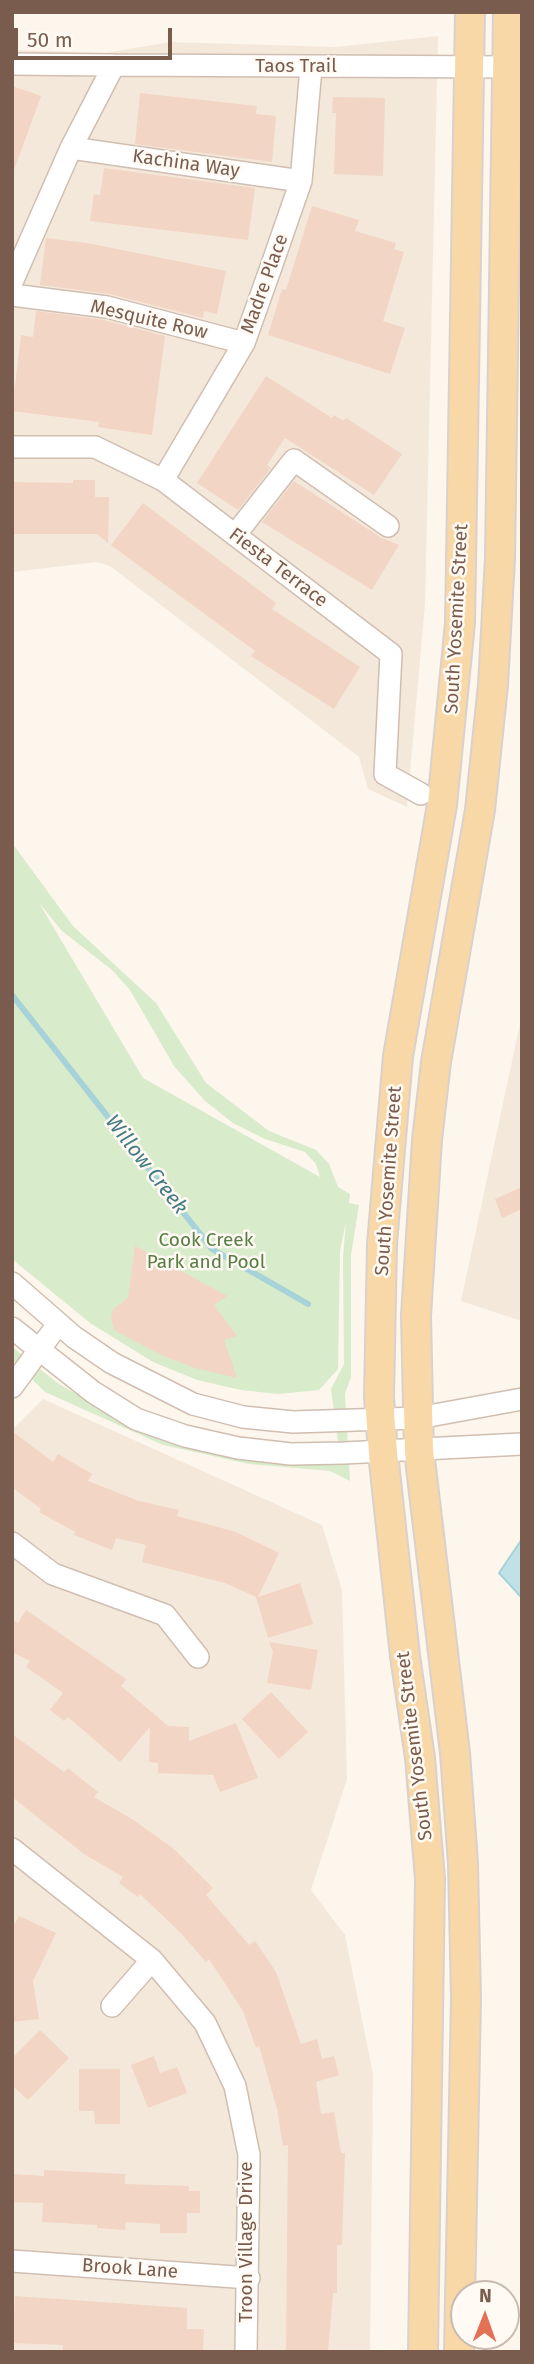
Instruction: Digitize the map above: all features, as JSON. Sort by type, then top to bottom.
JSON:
[{"type":"main road","name":"South Yosemite Street","points":[[423,2352],[430,1879],[420,1758],[400,1618],[383,1453],[382,1244],[398,1056],[442,805],[460,623],[470,12]]},
{"type":"main road","name":"South Yosemite Street","points":[[459,2352],[466,1999],[463,1863],[455,1753],[419,1451],[416,1316],[427,1140],[436,1062],[480,810],[493,685],[500,558],[508,12]]},
{"type":"street","points":[[12,64],[114,65],[71,148],[12,282]]},
{"type":"street","name":"Taos Trail","points":[[114,65],[508,67]]},
{"type":"street","name":"Madre Place","points":[[163,480],[244,343],[301,181],[311,68]]},
{"type":"street","name":"Kachina Way","points":[[71,148],[301,181]]},
{"type":"street","name":"Mesquite Row","points":[[12,295],[107,307],[244,343]]},
{"type":"street","name":"Fiesta Terrace","points":[[12,447],[95,447],[163,480],[391,654],[386,775],[421,794]]},
{"type":"street","points":[[235,535],[294,460],[388,526]]},
{"type":"street","points":[[12,1283],[58,1324],[112,1363],[153,1387],[193,1404],[243,1417],[293,1422],[418,1418],[522,1399]]},
{"type":"street","points":[[12,1387],[58,1324]]},
{"type":"street","points":[[12,1328],[93,1392],[136,1419],[185,1436],[238,1448],[291,1454],[383,1453],[522,1444]]},
{"type":"street","points":[[12,1543],[53,1574],[166,1615],[198,1657]]},
{"type":"street","name":"Troon Village Drive","points":[[12,1849],[152,1960],[205,2023],[235,2086],[248,2155],[246,2352]]},
{"type":"street","points":[[112,2006],[152,1960]]},
{"type":"street","name":"Brook Lane","points":[[12,2261],[248,2278]]},
{"type":"shaded area","points":[[438,36],[425,604],[407,807],[368,789],[359,757],[110,566],[97,562],[12,572],[12,50],[104,53],[171,42],[336,47]]},
{"type":"shaded area","points":[[522,1014],[522,1321],[461,1301]]},
{"type":"shaded area","points":[[43,1399],[322,1525],[342,1590],[347,1779],[311,1890],[345,1935],[373,2074],[370,2352],[12,2352],[12,1430]]},
{"type":"green space","name":"Cook Creek Park and Pool","points":[[12,843],[73,926],[156,1003],[206,1083],[269,1131],[316,1150],[329,1164],[338,1187],[350,1194],[349,1203],[359,1205],[351,1255],[351,1377],[345,1394],[350,1481],[330,1471],[249,1464],[163,1445],[45,1392],[12,1360],[12,1347],[59,1384],[108,1412],[341,1463],[331,1389],[344,1364],[343,1259],[346,1221],[340,1251],[338,1369],[319,1390],[278,1394],[241,1390],[197,1380],[153,1362],[90,1323],[12,1259]],"holes":[[[39,903],[62,931],[112,970],[130,990],[174,1066],[205,1101],[233,1123],[265,1139],[305,1152],[316,1164],[320,1177],[143,1078]]]},
{"type":"water","points":[[522,1539],[522,1598],[499,1573]]},
{"type":"building","points":[[12,86],[41,96],[14,170],[12,170]]},
{"type":"building","points":[[140,93],[257,106],[256,114],[276,116],[272,162],[135,144]]},
{"type":"building","points":[[333,97],[385,98],[383,176],[334,174],[336,113],[332,113]]},
{"type":"building","points":[[104,168],[255,188],[248,240],[90,221],[94,194],[100,195]]},
{"type":"building","points":[[312,206],[359,220],[355,231],[396,243],[394,249],[404,252],[383,321],[405,328],[390,374],[268,335],[282,289],[286,290]]},
{"type":"building","points":[[46,238],[87,243],[226,271],[217,314],[204,311],[203,318],[110,294],[40,285]]},
{"type":"building","points":[[36,311],[104,320],[165,336],[152,435],[98,427],[99,422],[12,411],[21,335],[33,337]]},
{"type":"building","points":[[266,376],[332,418],[334,415],[343,421],[346,418],[402,454],[374,495],[285,438],[267,465],[271,468],[238,510],[197,483]]},
{"type":"building","points":[[73,480],[95,480],[95,497],[109,497],[108,543],[97,534],[12,534],[12,482],[73,483]]},
{"type":"building","points":[[294,481],[380,537],[399,545],[372,590],[262,522]]},
{"type":"building","points":[[143,503],[276,603],[272,609],[360,667],[334,709],[251,656],[255,651],[111,545]]},
{"type":"building","points":[[522,1187],[522,1209],[502,1218],[495,1199]]},
{"type":"building","points":[[135,1246],[227,1296],[214,1305],[237,1336],[224,1340],[237,1378],[195,1368],[161,1355],[114,1330],[111,1318],[113,1309],[128,1298]]},
{"type":"building","points":[[12,1431],[53,1462],[58,1454],[92,1474],[88,1481],[139,1501],[179,1510],[177,1516],[236,1532],[279,1553],[258,1597],[300,1583],[313,1624],[268,1638],[256,1597],[225,1583],[142,1562],[146,1545],[116,1538],[112,1550],[74,1535],[75,1532],[39,1512],[41,1509],[12,1487]]},
{"type":"building","points":[[26,1610],[126,1679],[121,1686],[168,1726],[189,1727],[189,1741],[236,1723],[258,1778],[220,1792],[213,1775],[158,1773],[158,1763],[149,1762],[150,1727],[120,1762],[68,1717],[64,1721],[50,1710],[63,1693],[26,1667],[30,1661],[12,1652],[12,1620],[18,1623]]},
{"type":"building","points":[[269,1642],[318,1650],[311,1690],[267,1683],[273,1652]]},
{"type":"building","points":[[271,1692],[308,1732],[279,1759],[242,1719]]},
{"type":"building","points":[[12,1734],[64,1772],[68,1768],[98,1792],[94,1797],[132,1819],[174,1849],[213,1888],[206,1895],[249,1945],[255,1941],[276,1972],[301,2044],[317,2039],[322,2059],[334,2056],[339,2075],[316,2082],[321,2114],[334,2112],[341,2153],[345,2153],[342,2245],[337,2245],[337,2293],[333,2293],[328,2352],[286,2352],[288,2145],[283,2146],[277,2109],[259,2046],[256,2048],[243,2011],[209,1959],[206,1962],[181,1933],[140,1894],[138,1897],[119,1883],[123,1877],[84,1854],[12,1797]]},
{"type":"building","points":[[19,1916],[56,1933],[33,1981],[39,2019],[12,2022],[12,1929]]},
{"type":"building","points":[[40,2030],[69,2058],[28,2100],[12,2085],[12,2058]]},
{"type":"building","points":[[154,2056],[160,2073],[177,2067],[187,2093],[148,2108],[131,2065]]},
{"type":"building","points":[[79,2069],[120,2069],[120,2124],[95,2124],[94,2111],[79,2111]]},
{"type":"building","points":[[44,2170],[125,2174],[125,2184],[189,2186],[189,2191],[200,2191],[200,2213],[187,2213],[187,2233],[160,2233],[160,2224],[126,2222],[125,2230],[97,2228],[97,2225],[42,2222],[43,2203],[12,2202],[12,2174],[44,2176]]},
{"type":"building","points":[[15,2296],[187,2308],[187,2329],[204,2329],[203,2352],[62,2352],[63,2345],[13,2343]]},
{"type":"waterway","name":"Willow Creek","points":[[12,995],[212,1249],[308,1304]]}]
